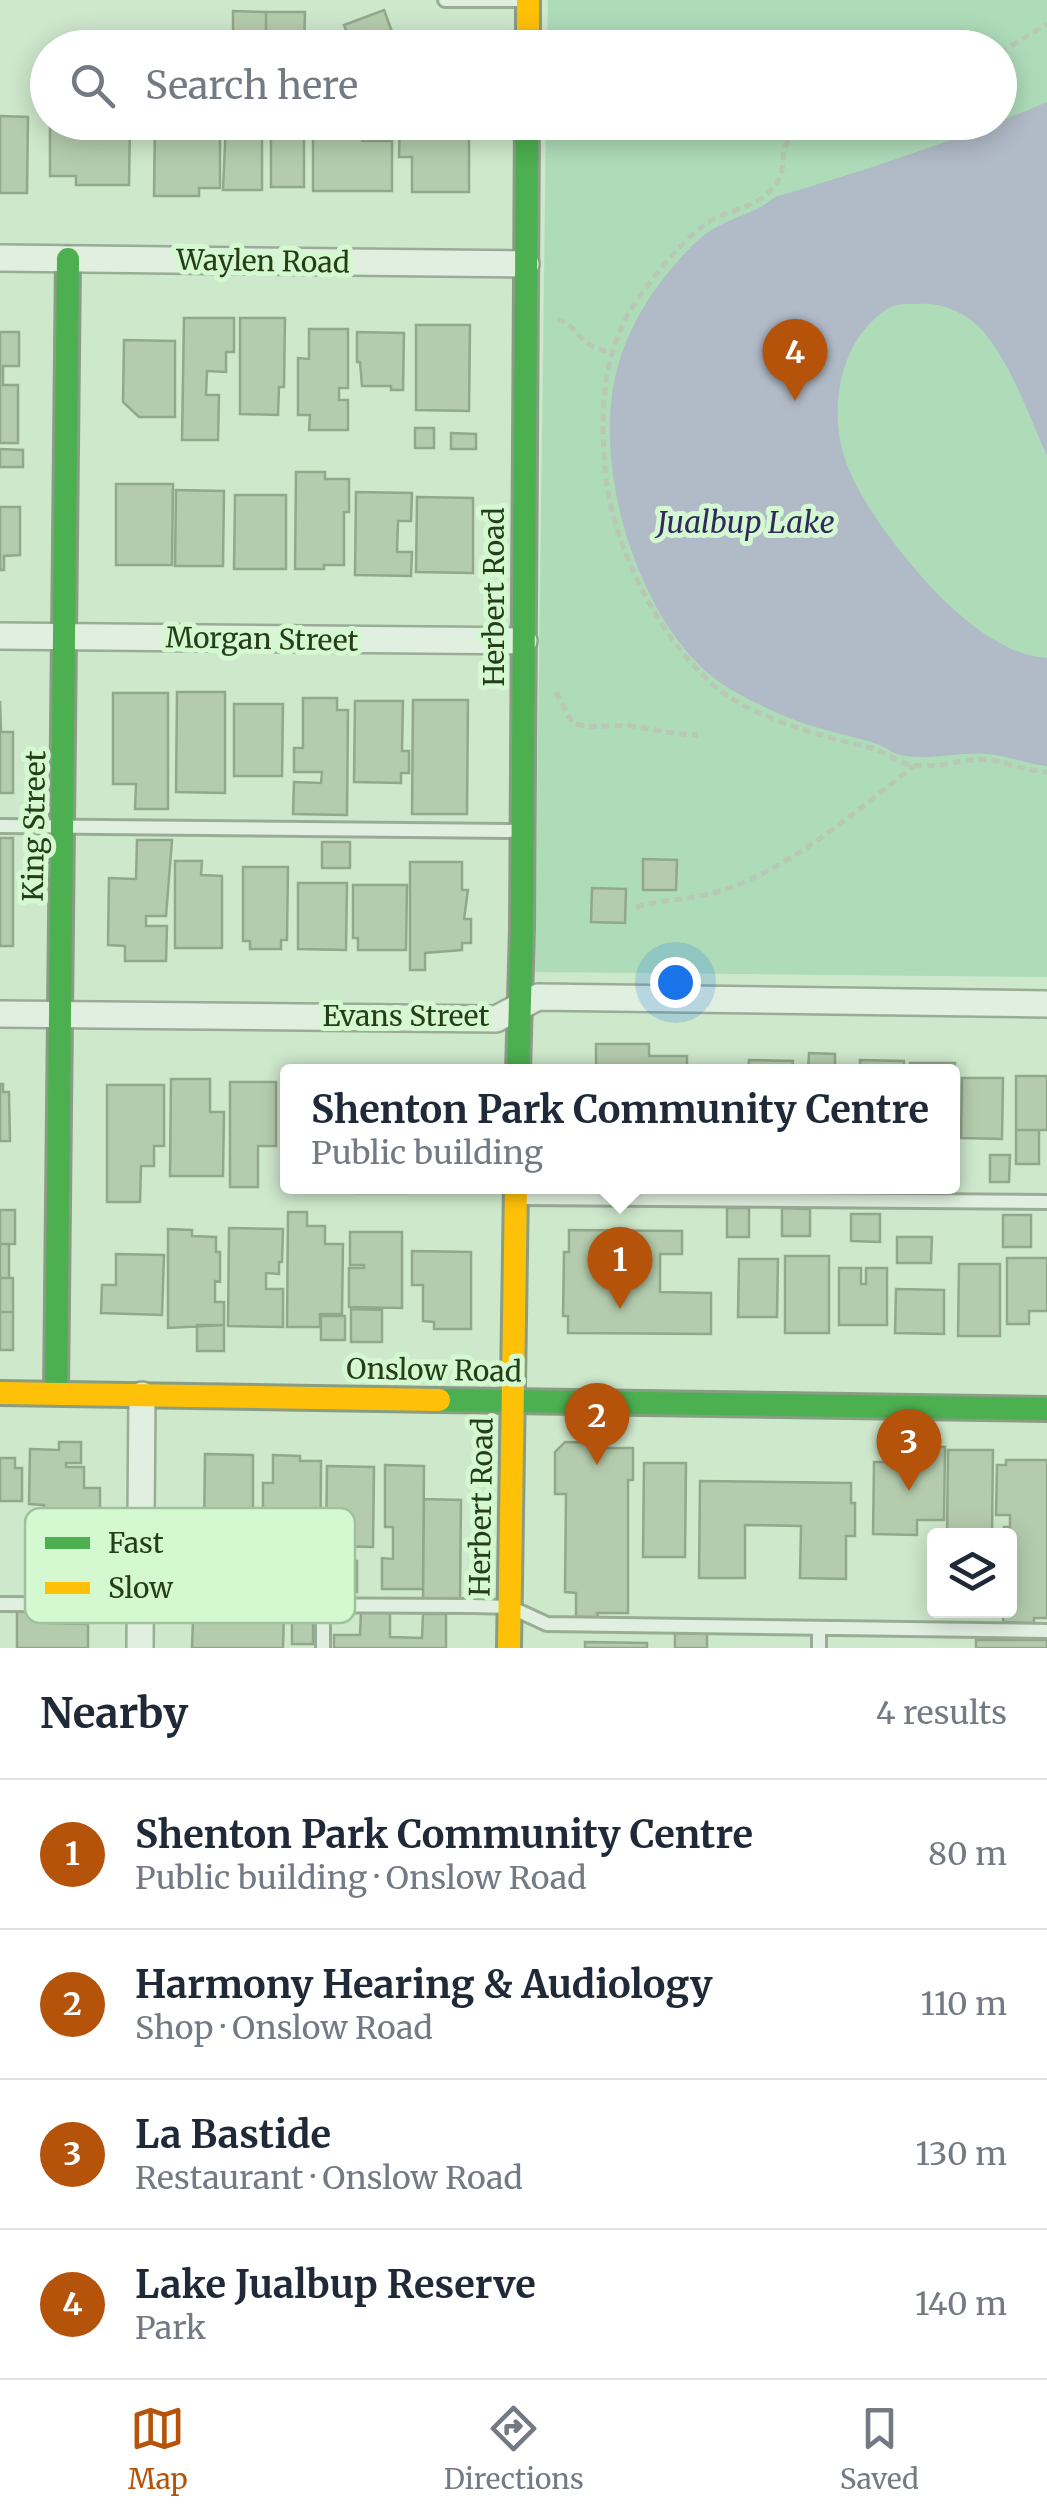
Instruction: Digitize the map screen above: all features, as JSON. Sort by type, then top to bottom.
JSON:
[{"type":"street","points":[[528,0],[528,30]]},
{"type":"street","name":"Herbert Road","points":[[518,1064],[527,140]]},
{"type":"street","name":"Waylen Road","points":[[0,258],[526,264]]},
{"type":"street","name":"King Street","points":[[56,1393],[68,258]]},
{"type":"street","name":"Morgan Street","points":[[0,636],[524,642]]},
{"type":"street","name":"Evans Street","points":[[0,1014],[496,1019],[538,997],[1047,1004]]},
{"type":"street","name":"Herbert Road","points":[[509,1648],[515,1194]]},
{"type":"street","name":"Onslow Road","points":[[0,1392],[1047,1409]]},
{"type":"street","points":[[141,1508],[142,1395]]},
{"type":"lane","points":[[445,0],[528,0]]},
{"type":"lane","points":[[0,826],[522,832]]},
{"type":"lane","points":[[621,1194],[1047,1202]]},
{"type":"lane","points":[[355,1607],[510,1607],[547,1624],[1047,1631]]},
{"type":"lane","points":[[322,1648],[323,1623]]},
{"type":"lane","points":[[819,1628],[819,1648]]},
{"type":"path","points":[[1017,43],[1047,24]]},
{"type":"path","points":[[787,140],[782,171],[768,194],[706,223],[665,264],[630,309],[611,352],[602,444],[607,489],[631,568],[650,605],[718,688],[799,728],[878,750],[914,766]]},
{"type":"path","points":[[526,318],[562,320],[590,348],[611,352]]},
{"type":"path","points":[[548,678],[573,724],[593,728],[630,726],[698,735]]},
{"type":"path","points":[[636,907],[703,896],[768,871],[827,833],[914,766],[964,758],[994,760],[1047,772]]},
{"type":"green space","points":[[548,0],[1047,0],[1047,977],[535,972],[546,140],[1017,140],[1017,30],[547,30]]},
{"type":"water","name":"Jualbup Lake","points":[[1047,102],[1047,456],[1018,389],[991,342],[967,317],[935,305],[892,306],[863,332],[846,363],[838,416],[843,454],[851,475],[889,537],[918,573],[955,611],[999,643],[1047,658],[1047,766],[983,754],[897,754],[880,745],[797,721],[722,684],[680,643],[648,590],[625,531],[610,445],[613,390],[627,340],[653,293],[697,241],[775,197],[950,140],[1017,140],[1017,114]]},
{"type":"building","points":[[384,10],[391,30],[346,30],[344,25]]},
{"type":"building","points":[[233,11],[266,12],[266,30],[233,30]]},
{"type":"building","points":[[266,12],[305,12],[304,30],[266,30]]},
{"type":"building","points":[[0,116],[28,117],[27,193],[0,193]]},
{"type":"building","points":[[50,140],[130,140],[129,185],[76,185],[76,176],[50,176]]},
{"type":"building","points":[[155,140],[220,140],[220,188],[199,188],[199,196],[154,196]]},
{"type":"building","points":[[225,140],[262,140],[262,190],[223,190]]},
{"type":"building","points":[[271,140],[304,140],[304,187],[271,187]]},
{"type":"building","points":[[313,140],[392,141],[392,191],[313,191]]},
{"type":"building","points":[[400,140],[469,140],[469,192],[412,192],[412,157],[399,157]]},
{"type":"building","points":[[184,318],[234,318],[234,352],[226,352],[226,372],[207,371],[206,395],[219,395],[218,440],[182,440]]},
{"type":"building","points":[[240,318],[285,318],[284,387],[279,387],[278,415],[240,414]]},
{"type":"building","points":[[416,325],[470,325],[469,411],[416,410]]},
{"type":"building","points":[[309,329],[348,329],[348,388],[339,388],[339,400],[348,400],[348,430],[309,430],[310,415],[298,415],[298,358],[309,359]]},
{"type":"building","points":[[0,332],[19,332],[19,366],[3,366],[3,385],[18,385],[18,443],[0,443]]},
{"type":"building","points":[[357,332],[404,333],[403,390],[362,386]]},
{"type":"building","points":[[124,340],[175,341],[175,417],[139,417],[123,402]]},
{"type":"building","points":[[415,428],[434,428],[434,448],[415,448]]},
{"type":"building","points":[[451,433],[476,434],[476,449],[451,449]]},
{"type":"building","points":[[0,449],[23,450],[23,467],[0,467]]},
{"type":"building","points":[[296,472],[325,472],[325,479],[349,479],[349,512],[344,512],[344,565],[295,569]]},
{"type":"building","points":[[116,484],[173,484],[172,565],[116,565]]},
{"type":"building","points":[[176,490],[224,491],[223,566],[175,566]]},
{"type":"building","points":[[356,492],[412,493],[411,521],[398,521],[397,552],[412,552],[411,576],[355,575]]},
{"type":"building","points":[[235,495],[286,495],[286,569],[234,569]]},
{"type":"building","points":[[417,497],[473,498],[473,573],[416,572]]},
{"type":"building","points":[[0,507],[20,507],[20,555],[4,556],[4,570],[0,570]]},
{"type":"building","points":[[177,692],[225,692],[225,793],[176,792]]},
{"type":"building","points":[[113,693],[168,693],[168,809],[135,809],[136,784],[113,784]]},
{"type":"building","points":[[303,698],[337,698],[337,710],[348,710],[347,815],[293,814],[294,782],[321,783],[322,772],[294,772],[294,748],[303,748]]},
{"type":"building","points":[[413,700],[468,700],[467,814],[412,814]]},
{"type":"building","points":[[0,701],[1,732],[13,732],[13,793],[0,793]]},
{"type":"building","points":[[355,701],[403,701],[402,751],[409,751],[409,773],[401,773],[401,783],[354,782]]},
{"type":"building","points":[[234,704],[283,704],[282,776],[234,776]]},
{"type":"building","points":[[0,838],[13,838],[13,946],[0,946]]},
{"type":"building","points":[[137,840],[172,840],[166,916],[146,916],[146,926],[167,926],[166,961],[125,961],[125,946],[108,945],[109,878],[136,879]]},
{"type":"building","points":[[322,842],[350,842],[350,868],[322,868]]},
{"type":"building","points":[[643,859],[677,860],[676,890],[643,890]]},
{"type":"building","points":[[175,861],[202,861],[201,875],[222,876],[222,948],[175,948]]},
{"type":"building","points":[[410,862],[462,862],[462,890],[468,890],[464,919],[471,919],[471,943],[462,943],[462,950],[425,953],[425,970],[410,970]]},
{"type":"building","points":[[243,867],[288,867],[287,940],[281,940],[281,949],[250,949],[250,941],[243,941]]},
{"type":"building","points":[[298,883],[347,883],[346,950],[298,949]]},
{"type":"building","points":[[353,885],[407,885],[406,950],[358,950],[358,938],[353,938]]},
{"type":"building","points":[[592,888],[626,889],[625,923],[591,922]]},
{"type":"building","points":[[596,1044],[649,1044],[649,1056],[687,1056],[687,1064],[596,1064]]},
{"type":"building","points":[[809,1053],[835,1054],[835,1064],[808,1064]]},
{"type":"building","points":[[749,1060],[793,1061],[793,1064],[749,1064]]},
{"type":"building","points":[[860,1060],[904,1061],[904,1064],[860,1064]]},
{"type":"building","points":[[1016,1076],[1047,1076],[1047,1130],[1016,1130]]},
{"type":"building","points":[[962,1078],[1003,1078],[1002,1139],[961,1138]]},
{"type":"building","points":[[171,1079],[210,1079],[210,1112],[224,1112],[223,1176],[170,1176]]},
{"type":"building","points":[[230,1082],[276,1082],[276,1146],[258,1146],[258,1187],[230,1187]]},
{"type":"building","points":[[0,1084],[3,1092],[9,1092],[10,1141],[0,1141]]},
{"type":"building","points":[[107,1085],[164,1085],[164,1146],[154,1146],[154,1166],[141,1166],[140,1202],[107,1202]]},
{"type":"building","points":[[1016,1130],[1039,1130],[1039,1164],[1016,1164]]},
{"type":"building","points":[[990,1155],[1010,1155],[1009,1182],[990,1182]]},
{"type":"building","points":[[727,1208],[749,1208],[749,1237],[727,1237]]},
{"type":"building","points":[[782,1208],[810,1209],[810,1236],[782,1236]]},
{"type":"building","points":[[0,1210],[15,1210],[15,1244],[0,1244]]},
{"type":"building","points":[[288,1212],[307,1212],[307,1226],[325,1226],[325,1244],[343,1244],[342,1314],[320,1314],[320,1327],[287,1327]]},
{"type":"building","points":[[851,1214],[880,1214],[880,1242],[851,1241]]},
{"type":"building","points":[[1003,1215],[1031,1215],[1031,1247],[1003,1247]]},
{"type":"building","points":[[229,1228],[283,1229],[279,1274],[266,1273],[266,1289],[283,1289],[283,1327],[228,1326]]},
{"type":"building","points":[[168,1229],[216,1237],[220,1282],[215,1281],[215,1302],[224,1302],[224,1325],[168,1328]]},
{"type":"building","points":[[569,1230],[682,1231],[682,1254],[660,1254],[660,1292],[711,1293],[711,1334],[568,1333],[568,1316],[563,1316],[564,1252],[569,1252]]},
{"type":"building","points":[[350,1232],[402,1232],[402,1308],[349,1307],[349,1268],[364,1268],[350,1265]]},
{"type":"building","points":[[897,1237],[932,1237],[931,1263],[897,1263]]},
{"type":"building","points":[[0,1244],[9,1244],[9,1278],[0,1278]]},
{"type":"building","points":[[412,1251],[471,1252],[471,1329],[434,1329],[434,1322],[423,1321],[423,1285],[412,1285]]},
{"type":"building","points":[[116,1254],[164,1255],[162,1315],[101,1313],[102,1285],[116,1285]]},
{"type":"building","points":[[785,1256],[829,1256],[829,1333],[785,1333]]},
{"type":"building","points":[[1007,1258],[1047,1258],[1047,1311],[1029,1311],[1029,1324],[1007,1324]]},
{"type":"building","points":[[739,1259],[778,1259],[777,1317],[738,1317]]},
{"type":"building","points":[[959,1264],[1000,1264],[1000,1336],[958,1336]]},
{"type":"building","points":[[839,1268],[861,1268],[861,1284],[866,1284],[866,1268],[887,1268],[887,1325],[839,1325]]},
{"type":"building","points":[[0,1278],[13,1278],[13,1312],[0,1312]]},
{"type":"building","points":[[896,1289],[944,1290],[944,1334],[895,1333]]},
{"type":"building","points":[[351,1309],[382,1310],[382,1342],[351,1342]]},
{"type":"building","points":[[0,1312],[13,1312],[13,1350],[0,1350]]},
{"type":"building","points":[[321,1316],[345,1316],[345,1340],[321,1340]]},
{"type":"building","points":[[197,1325],[224,1325],[224,1351],[197,1351]]},
{"type":"building","points":[[59,1442],[81,1442],[81,1463],[66,1463],[66,1467],[84,1467],[84,1488],[100,1488],[100,1508],[44,1508],[44,1505],[29,1504],[30,1449],[59,1450]]},
{"type":"building","points":[[565,1442],[633,1448],[633,1480],[628,1480],[628,1613],[576,1617],[576,1593],[565,1592],[566,1494],[555,1494],[555,1452]]},
{"type":"building","points":[[900,1446],[945,1447],[944,1520],[917,1520],[917,1535],[873,1534],[874,1462],[899,1462]]},
{"type":"building","points":[[948,1450],[993,1450],[992,1528],[947,1528]]},
{"type":"building","points":[[205,1454],[253,1455],[253,1508],[204,1508]]},
{"type":"building","points":[[273,1455],[321,1461],[321,1508],[263,1508],[263,1483],[273,1483]]},
{"type":"building","points":[[0,1458],[15,1458],[15,1468],[22,1468],[22,1501],[0,1501]]},
{"type":"building","points":[[1006,1460],[1047,1460],[1047,1618],[1034,1618],[1034,1623],[1003,1622],[1003,1618],[1017,1618],[1017,1528],[1004,1528],[1010,1527],[1010,1515],[996,1515],[997,1465],[1006,1465]]},
{"type":"building","points":[[644,1463],[686,1463],[685,1557],[643,1557]]},
{"type":"building","points":[[385,1465],[424,1466],[423,1589],[382,1589],[382,1558],[393,1559],[393,1527],[385,1527]]},
{"type":"building","points":[[327,1466],[374,1467],[373,1547],[355,1547],[355,1508],[326,1508]]},
{"type":"building","points":[[700,1481],[851,1483],[855,1536],[846,1536],[846,1579],[800,1578],[801,1526],[745,1525],[745,1578],[699,1578]]},
{"type":"building","points":[[424,1499],[461,1500],[460,1600],[423,1600]]},
{"type":"building","points":[[17,1609],[25,1609],[25,1623],[88,1624],[88,1648],[17,1648]]},
{"type":"building","points":[[361,1611],[390,1612],[390,1637],[422,1638],[423,1614],[446,1614],[446,1648],[334,1648],[334,1635],[360,1635]]},
{"type":"building","points":[[193,1623],[284,1623],[283,1648],[192,1648]]},
{"type":"building","points":[[292,1623],[313,1623],[313,1644],[292,1644]]},
{"type":"building","points":[[675,1632],[707,1633],[707,1648],[675,1648]]},
{"type":"building","points":[[976,1640],[1047,1640],[1047,1648],[976,1648]]},
{"type":"building","points":[[585,1642],[647,1643],[647,1648],[585,1648]]},
{"type":"traffic: fast","points":[[518,1064],[527,140]]},
{"type":"traffic: fast","points":[[56,1393],[68,259]]},
{"type":"traffic: fast","points":[[439,1400],[1047,1409]]},
{"type":"traffic: slow","points":[[528,0],[528,30]]},
{"type":"traffic: slow","points":[[509,1648],[516,1194]]},
{"type":"traffic: slow","points":[[0,1393],[439,1400]]},
{"type":"place","name":"Lake Jualbup Reserve","points":[[795,401]]},
{"type":"place","name":"Shenton Park Community Centre","points":[[620,1309]]},
{"type":"place","name":"Harmony Hearing & Audiology","points":[[597,1465]]},
{"type":"place","name":"La Bastide","points":[[909,1491]]}]
